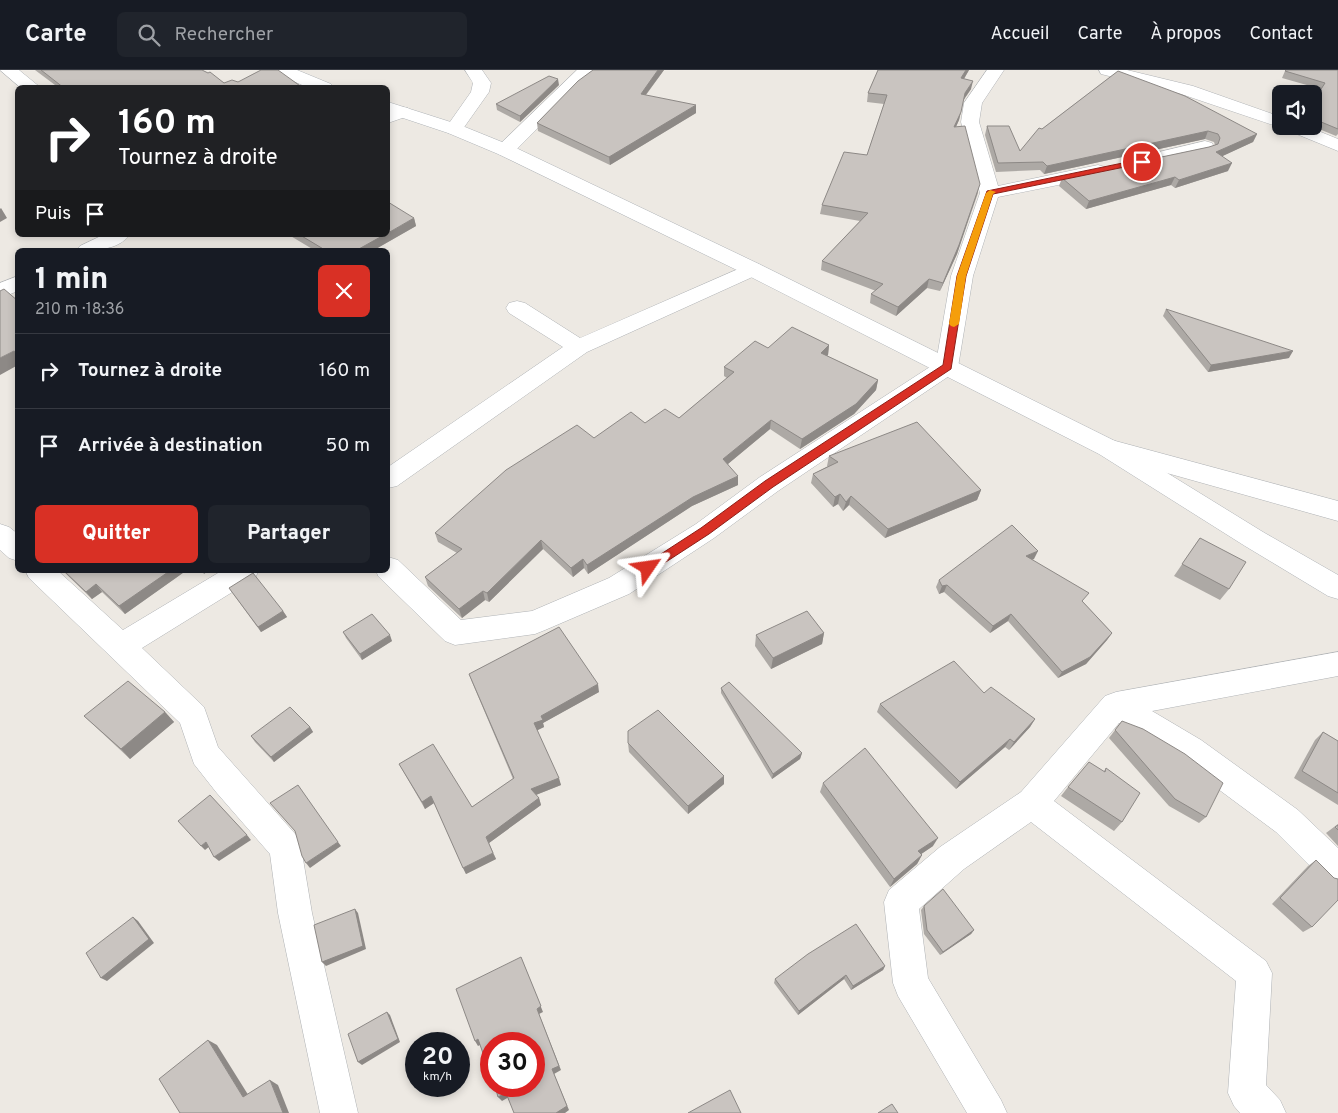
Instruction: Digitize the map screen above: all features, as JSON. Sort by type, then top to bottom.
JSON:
[{"type":"street","points":[[8,70],[29,85]]},
{"type":"street","points":[[283,70],[318,85]]},
{"type":"street","points":[[454,129],[480,92],[482,83],[473,70]]},
{"type":"street","points":[[505,150],[587,70]]},
{"type":"street","points":[[390,570],[455,633],[535,622],[619,586],[705,531],[769,484],[947,367],[962,276],[990,193],[970,122],[973,103],[996,70]]},
{"type":"street","points":[[1107,70],[1187,90],[1272,120]]},
{"type":"street","points":[[392,112],[454,129],[505,150],[752,268],[1108,448],[1254,539],[1329,583]]},
{"type":"street","points":[[1312,135],[1338,145]]},
{"type":"street","points":[[990,193],[1205,147]]},
{"type":"street","points":[[91,248],[115,237]]},
{"type":"street","points":[[390,478],[578,347],[752,268]]},
{"type":"street","points":[[0,291],[15,284]]},
{"type":"street","points":[[526,314],[578,347]]},
{"type":"street","points":[[1108,448],[1338,511]]},
{"type":"street","points":[[0,534],[15,548]]},
{"type":"street","points":[[42,573],[193,716],[206,754],[227,782],[285,847],[295,913],[338,1113]]},
{"type":"street","points":[[121,646],[240,573]]},
{"type":"street","points":[[988,1113],[911,983],[901,902],[952,858],[1032,804],[1116,705],[1338,664]]},
{"type":"street","points":[[1116,705],[1190,750],[1287,821],[1338,872]]},
{"type":"street","points":[[1032,804],[1254,973],[1247,1093],[1267,1113]]},
{"type":"building","points":[[41,70],[202,70],[210,72],[224,83],[232,80],[238,82],[261,70],[278,70],[299,85],[60,85]]},
{"type":"building","points":[[593,70],[658,70],[641,94],[696,105],[609,157],[537,123],[578,81]]},
{"type":"building","points":[[878,70],[966,70],[961,78],[973,81],[965,93],[961,112],[954,127],[965,126],[980,184],[959,245],[943,283],[929,279],[898,307],[871,294],[883,284],[822,261],[868,213],[822,205],[844,152],[867,155],[887,95],[868,93]]},
{"type":"building","points":[[1338,70],[1338,129],[1322,122],[1322,88],[1325,83],[1285,71]]},
{"type":"building","points":[[1118,71],[1185,96],[1257,134],[1216,152],[1232,163],[1179,180],[1175,177],[1089,201],[1062,178],[1209,147],[1218,144],[1220,138],[1218,134],[1208,131],[1047,166],[1043,162],[998,163],[987,126],[1009,126],[1020,151],[1039,128],[1042,129]]},
{"type":"building","points":[[549,76],[558,79],[520,116],[496,104]]},
{"type":"building","points":[[390,203],[414,218],[390,232]]},
{"type":"building","points":[[303,237],[380,237],[361,248],[322,248]]},
{"type":"building","points":[[4,289],[15,298],[15,352],[0,358],[0,291]]},
{"type":"building","points":[[1166,309],[1293,351],[1211,365]]},
{"type":"building","points":[[792,327],[829,345],[821,353],[878,380],[856,404],[802,439],[771,420],[723,459],[738,476],[693,497],[587,565],[583,559],[571,568],[541,540],[487,593],[483,591],[459,609],[425,577],[462,549],[435,533],[506,470],[577,425],[594,438],[631,412],[645,423],[665,409],[679,418],[734,372],[724,367],[755,341],[768,348]]},
{"type":"building","points":[[917,422],[981,490],[888,529],[851,496],[846,502],[840,494],[835,497],[813,474],[838,462],[829,456]]},
{"type":"building","points":[[1012,525],[1038,551],[1026,556],[1089,593],[1082,601],[1112,633],[1090,657],[1062,672],[1011,614],[993,626],[947,585],[942,586],[939,580]]},
{"type":"building","points":[[1200,538],[1246,562],[1229,589],[1182,564]]},
{"type":"building","points":[[66,573],[167,573],[119,606],[96,584],[86,592]]},
{"type":"building","points":[[253,573],[283,611],[258,627],[229,588]]},
{"type":"building","points":[[807,611],[824,633],[773,658],[756,635]]},
{"type":"building","points":[[372,614],[390,635],[360,654],[343,632]]},
{"type":"building","points":[[559,627],[598,684],[541,716],[543,720],[534,723],[559,778],[531,789],[539,798],[486,837],[493,853],[463,868],[431,796],[422,802],[399,764],[433,744],[472,807],[514,778],[469,674]]},
{"type":"building","points":[[954,661],[984,693],[991,687],[1035,719],[1014,742],[1010,739],[960,782],[880,704]]},
{"type":"building","points":[[128,681],[165,712],[121,749],[84,716]]},
{"type":"building","points":[[729,682],[802,753],[773,774],[721,688]]},
{"type":"building","points":[[290,707],[310,727],[271,757],[251,736]]},
{"type":"building","points":[[658,710],[724,776],[688,806],[628,743],[628,731]]},
{"type":"building","points":[[1122,721],[1143,729],[1185,754],[1223,783],[1206,817],[1175,799],[1115,730]]},
{"type":"building","points":[[1323,732],[1338,741],[1338,793],[1302,771]]},
{"type":"building","points":[[865,748],[938,838],[918,851],[922,855],[894,879],[823,783]]},
{"type":"building","points":[[1089,762],[1105,772],[1106,768],[1140,793],[1122,822],[1068,787]]},
{"type":"building","points":[[298,785],[338,842],[306,863],[302,856],[295,831],[270,803]]},
{"type":"building","points":[[210,795],[247,835],[214,857],[206,842],[201,846],[178,821]]},
{"type":"building","points":[[1316,860],[1334,878],[1338,879],[1338,900],[1312,927],[1280,898]]},
{"type":"building","points":[[943,889],[974,930],[943,952],[927,930],[924,906]]},
{"type":"building","points":[[355,909],[363,946],[322,962],[314,925]]},
{"type":"building","points":[[133,917],[149,939],[101,978],[86,953]]},
{"type":"building","points":[[856,924],[885,966],[853,986],[846,975],[799,1011],[775,979],[808,954]]},
{"type":"building","points":[[521,957],[541,1006],[537,1009],[559,1066],[552,1069],[567,1106],[556,1113],[514,1113],[508,1097],[545,1097],[545,1032],[480,1032],[480,1045],[478,1039],[475,1041],[456,989]]},
{"type":"building","points":[[387,1012],[398,1039],[358,1062],[348,1034]]},
{"type":"building","points":[[208,1040],[243,1097],[270,1080],[283,1113],[180,1113],[159,1079]]},
{"type":"building","points":[[730,1090],[741,1113],[688,1113]]},
{"type":"building","points":[[892,1104],[898,1113],[878,1113]]},
{"type":"slow traffic","points":[[954,324],[962,276],[990,193],[992,192]]},
{"type":"route","points":[[648,568],[705,531],[769,484],[947,367],[962,276],[990,193],[1142,162]]}]
